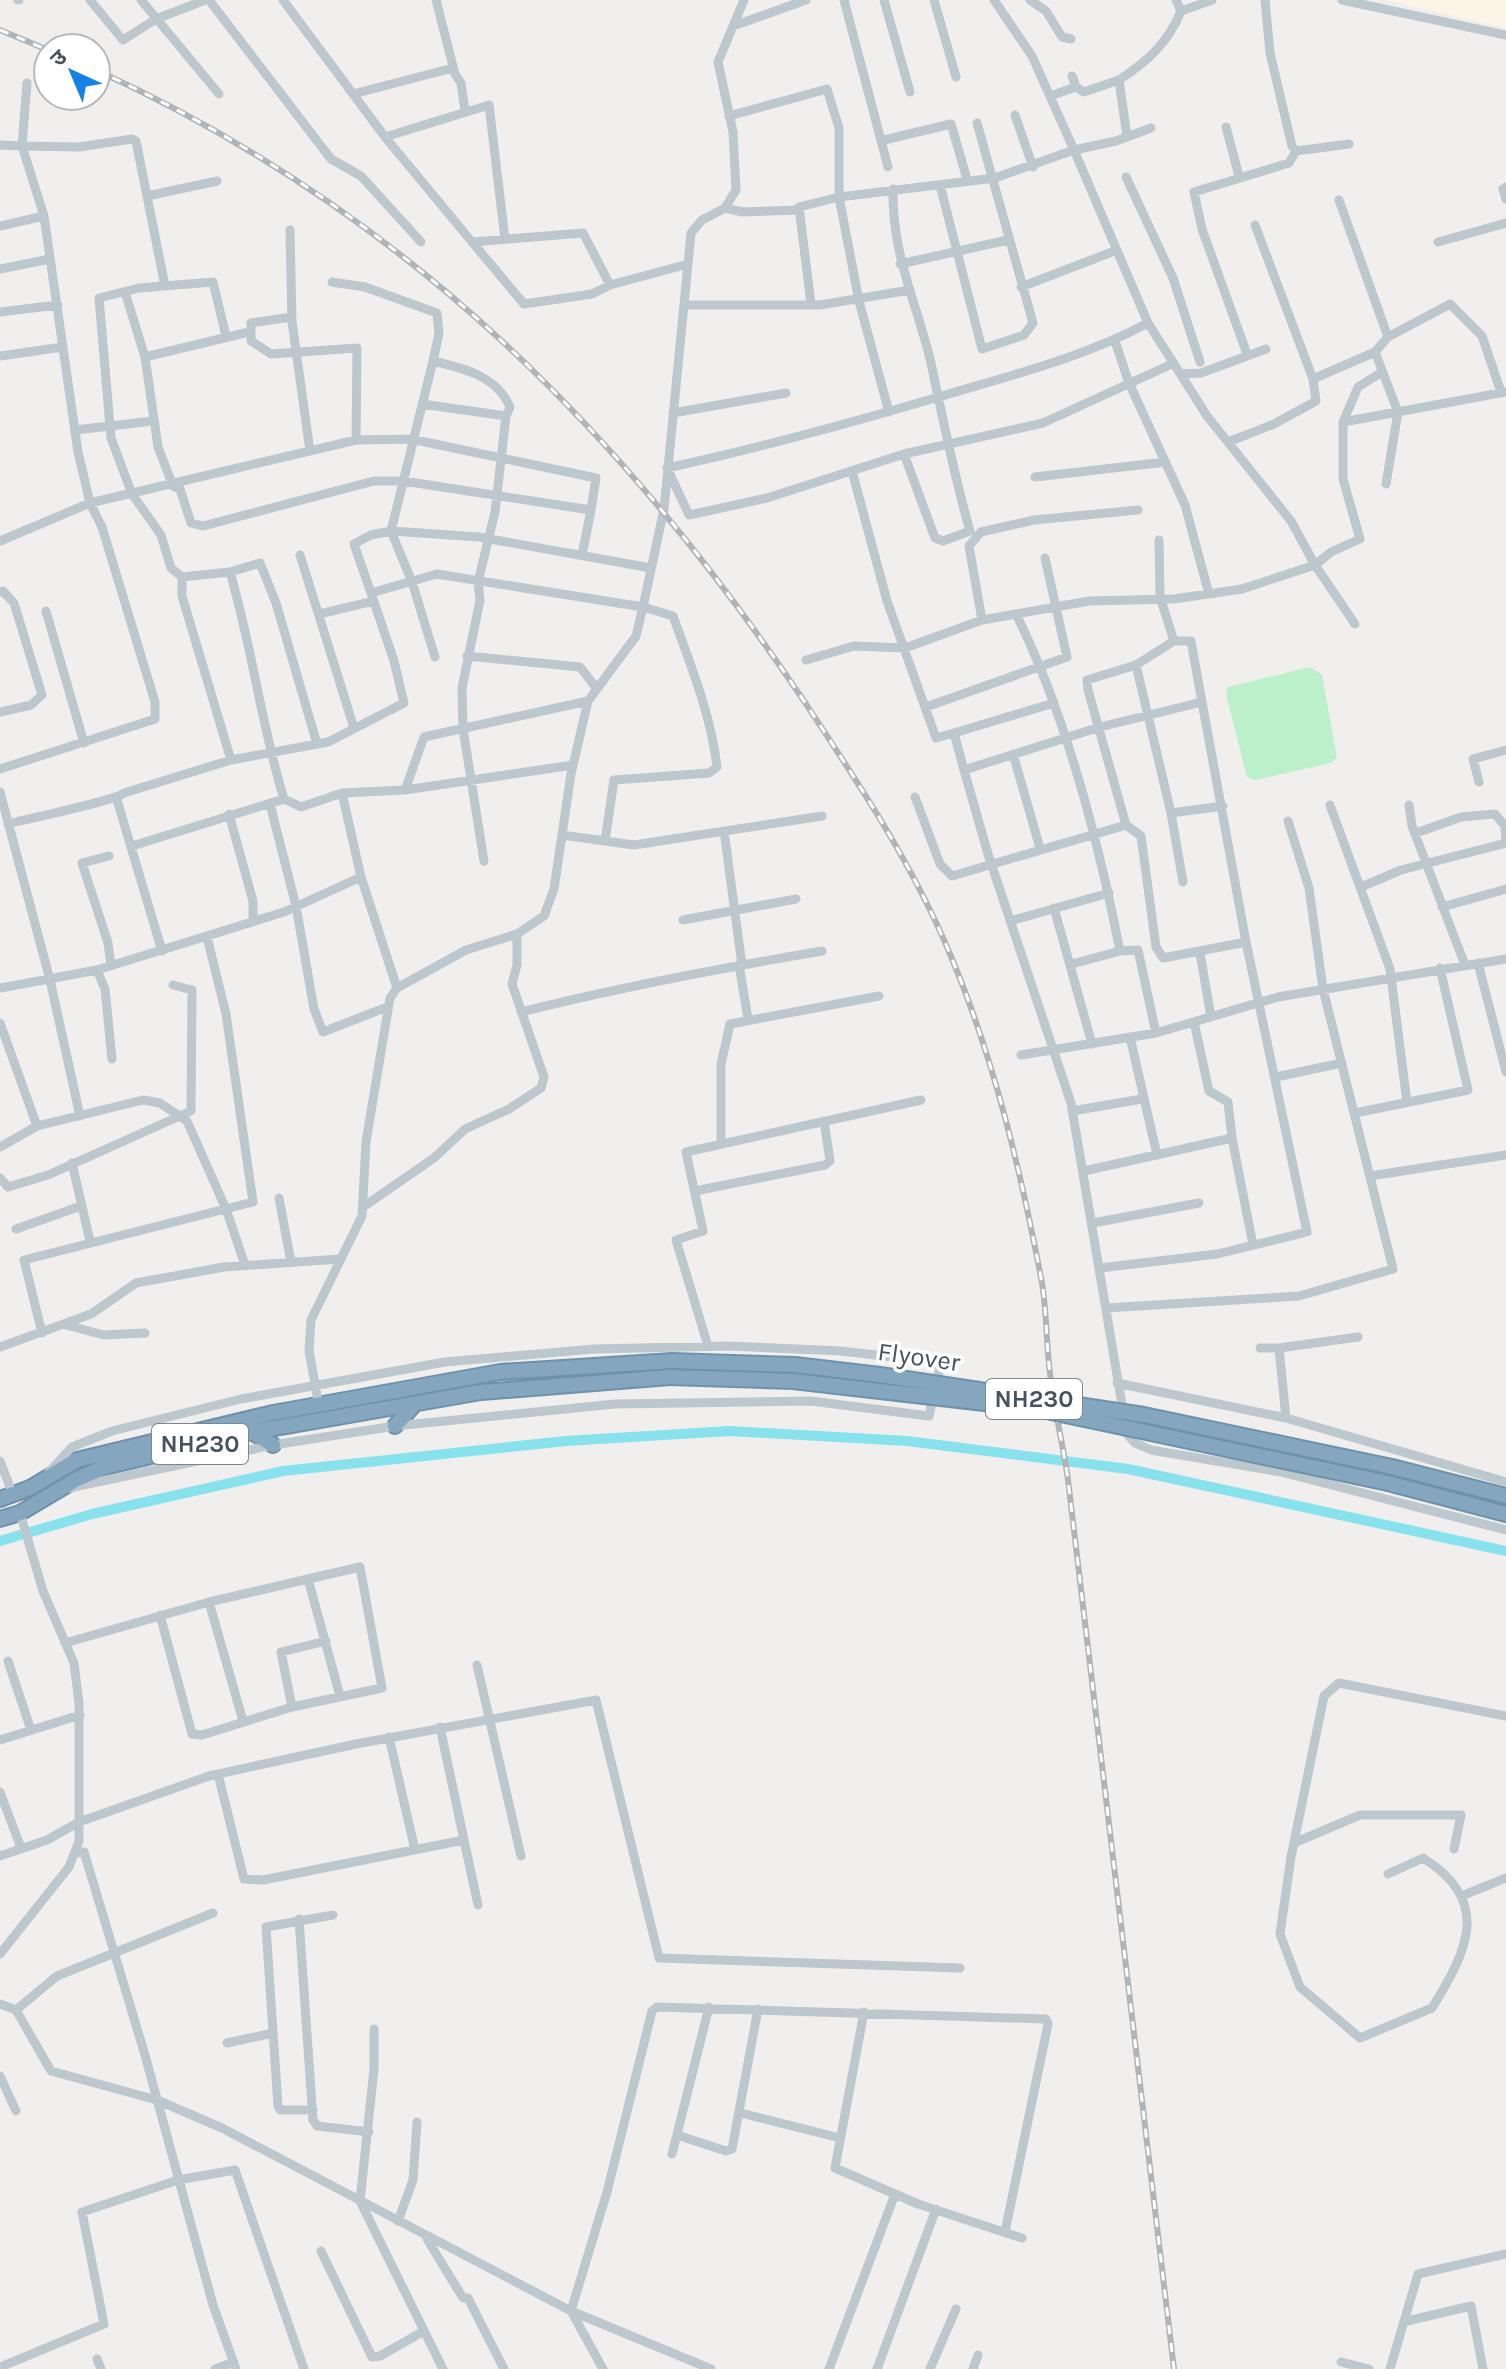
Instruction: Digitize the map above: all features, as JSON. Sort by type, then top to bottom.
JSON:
[{"type":"highway","name":"Flyover","points":[[319,1406],[411,1386],[500,1372],[672,1361],[795,1365],[1144,1415],[1392,1467],[1506,1496]]},
{"type":"highway","name":"Flyover","points":[[413,1406],[481,1392],[670,1377],[793,1381],[1037,1409],[1388,1483],[1506,1514]]},
{"type":"highway","name":"NH230","points":[[6,1497],[38,1484],[77,1460],[319,1406]]},
{"type":"highway","points":[[395,1426],[413,1406]]},
{"type":"highway","name":"NH230","points":[[0,1519],[20,1513],[105,1467],[252,1432],[413,1406]]},
{"type":"highway","points":[[252,1432],[273,1445]]},
{"type":"street","points":[[90,0],[123,40],[156,19],[207,0],[331,159],[361,176],[421,242]]},
{"type":"street","points":[[141,0],[219,94]]},
{"type":"street","points":[[283,0],[385,137],[524,304],[592,294],[610,285],[688,264]]},
{"type":"street","points":[[436,0],[453,68],[461,83],[465,111]]},
{"type":"street","points":[[319,1406],[309,1351],[311,1320],[362,1216],[366,1142],[387,1007],[397,988],[466,950],[517,934],[544,916],[554,889],[573,765],[588,701],[618,665],[636,636],[664,509],[691,233],[702,220],[725,208],[736,190],[729,116],[718,62],[744,0]]},
{"type":"street","points":[[733,26],[806,0]]},
{"type":"street","points":[[844,0],[884,140],[888,167]]},
{"type":"street","points":[[884,0],[910,92]]},
{"type":"street","points":[[934,0],[956,77]]},
{"type":"street","points":[[994,0],[1032,56],[1148,323],[1228,442],[1291,521],[1315,565],[1355,624]]},
{"type":"street","points":[[1030,0],[1046,11],[1062,37],[1071,39]]},
{"type":"street","points":[[1072,76],[1076,87],[1084,92],[1119,80],[1142,65],[1170,38],[1181,11],[1176,0]]},
{"type":"street","points":[[1181,11],[1212,0]]},
{"type":"street","points":[[1247,354],[1202,229],[1194,192],[1289,163],[1296,151],[1270,53],[1265,0]]},
{"type":"street","points":[[1342,0],[1506,35]]},
{"type":"street","points":[[353,94],[453,68]]},
{"type":"street","points":[[1119,80],[1127,137]]},
{"type":"street","points":[[0,769],[155,719],[155,702],[102,527],[90,503],[75,430],[44,216],[22,146],[27,83]]},
{"type":"street","points":[[1050,96],[1076,87]]},
{"type":"street","points":[[729,116],[827,89],[839,128],[839,197],[859,301],[889,412]]},
{"type":"street","points":[[385,137],[489,105],[505,239]]},
{"type":"street","points":[[1015,115],[1033,167]]},
{"type":"street","points":[[940,185],[982,349],[1024,335],[1033,323],[1008,240],[995,178],[977,123]]},
{"type":"street","points":[[884,140],[951,124],[967,179]]},
{"type":"street","points":[[1226,127],[1239,176]]},
{"type":"street","points":[[811,304],[799,207],[893,189],[995,178],[1074,150],[1151,128]]},
{"type":"street","points":[[0,145],[79,147],[132,139],[136,141],[165,286]]},
{"type":"street","points":[[1296,151],[1349,144]]},
{"type":"street","points":[[1126,177],[1173,278],[1200,362]]},
{"type":"street","points":[[147,196],[217,181]]},
{"type":"street","points":[[1506,187],[1503,189],[1506,199]]},
{"type":"street","points":[[893,189],[892,228],[900,264],[931,365],[935,398],[950,444],[970,531],[943,541],[935,538],[904,454]]},
{"type":"street","points":[[1339,200],[1388,337]]},
{"type":"street","points":[[725,208],[743,212],[799,210]]},
{"type":"street","points":[[0,226],[44,216]]},
{"type":"street","points":[[1438,242],[1506,223]]},
{"type":"street","points":[[1228,442],[1314,405],[1313,379],[1255,225]]},
{"type":"street","points":[[290,230],[292,317],[310,451]]},
{"type":"street","points":[[472,242],[583,233],[610,285]]},
{"type":"street","points":[[900,264],[1008,240]]},
{"type":"street","points":[[1021,287],[1117,250]]},
{"type":"street","points":[[0,269],[50,259]]},
{"type":"street","points":[[226,336],[213,282],[165,286],[99,298],[110,426],[132,494],[161,535],[171,568],[182,577],[230,572],[260,563],[276,603],[317,744]]},
{"type":"street","points":[[332,282],[365,287],[437,313],[439,333],[391,531],[412,582],[435,657]]},
{"type":"street","points":[[684,305],[774,307],[859,301],[910,290]]},
{"type":"street","points":[[125,292],[145,357],[153,421],[173,486],[180,489],[191,523],[203,526],[374,481],[403,481],[591,510]]},
{"type":"street","points":[[1313,379],[1375,352],[1388,337],[1450,304],[1482,336],[1504,392],[1343,422]]},
{"type":"street","points":[[0,312],[58,305]]},
{"type":"street","points":[[292,317],[251,323],[251,341],[264,352],[357,348],[356,440]]},
{"type":"street","points":[[667,468],[781,444],[889,412],[1101,348],[1148,323]]},
{"type":"street","points":[[145,357],[249,332]]},
{"type":"street","points":[[1115,341],[1129,383],[1185,505],[1209,594]]},
{"type":"street","points":[[0,356],[63,347]]},
{"type":"street","points":[[1181,374],[1201,373],[1266,349]]},
{"type":"street","points":[[1375,352],[1398,412],[1386,484]]},
{"type":"street","points":[[433,361],[475,371],[509,403],[510,412],[506,416],[497,496],[478,582],[480,600],[462,688],[469,778],[484,861]]},
{"type":"street","points":[[667,468],[689,515],[767,498],[904,454],[1043,423],[1174,363]]},
{"type":"street","points":[[806,660],[854,646],[905,648],[982,620],[1089,601],[1209,594],[1242,589],[1315,565],[1331,552],[1360,539],[1343,479],[1343,422],[1358,387],[1382,372]]},
{"type":"street","points":[[673,413],[786,393]]},
{"type":"street","points":[[422,404],[506,416]]},
{"type":"street","points":[[75,430],[153,421]]},
{"type":"street","points":[[0,541],[90,503],[173,486],[356,440],[411,439],[596,478],[582,555]]},
{"type":"street","points":[[1035,477],[1166,462]]},
{"type":"street","points":[[852,471],[878,573],[936,738],[1054,703]]},
{"type":"street","points":[[982,620],[969,546],[981,532],[1034,520],[1138,510]]},
{"type":"street","points":[[8,824],[78,805],[117,800],[124,793],[231,760],[317,744],[404,703],[394,661],[354,544],[371,535],[391,531],[489,539],[651,568]]},
{"type":"street","points":[[1159,540],[1160,597],[1174,641]]},
{"type":"street","points":[[300,555],[354,728]]},
{"type":"street","points":[[926,707],[1067,657],[1045,558]]},
{"type":"street","points":[[230,572],[248,632],[270,752],[284,799]]},
{"type":"street","points":[[319,614],[437,574],[643,607],[673,616],[701,695],[717,767],[709,773],[614,780],[605,841]]},
{"type":"street","points":[[182,577],[182,596],[231,760]]},
{"type":"street","points":[[0,592],[14,603],[42,695],[31,705],[0,712]]},
{"type":"street","points":[[46,611],[84,743]]},
{"type":"street","points":[[1016,614],[1042,668],[1054,703],[1109,893],[1120,951]]},
{"type":"street","points":[[1100,1268],[1217,1254],[1307,1232],[1246,942],[1191,641],[1174,641],[1136,665],[1087,680],[1126,825],[1141,836],[1156,947],[1163,958],[1246,942]]},
{"type":"street","points":[[467,656],[580,667],[597,689]]},
{"type":"street","points":[[1136,665],[1171,813],[1183,882]]},
{"type":"street","points":[[405,790],[424,737],[588,701]]},
{"type":"street","points":[[964,770],[1100,727],[1202,702]]},
{"type":"street","points":[[954,733],[991,864],[1055,1050],[1072,1111],[1127,1434],[1135,1443],[1151,1450],[1281,1472],[1506,1530]]},
{"type":"street","points":[[1479,782],[1473,759],[1506,750]]},
{"type":"street","points":[[1013,754],[1040,848]]},
{"type":"street","points":[[132,846],[284,799],[301,807],[342,793],[405,790],[469,778],[573,765]]},
{"type":"street","points":[[0,792],[49,979],[80,1116]]},
{"type":"street","points":[[342,793],[361,877],[397,988]]},
{"type":"street","points":[[915,797],[940,864],[952,876],[1126,825]]},
{"type":"street","points":[[117,800],[162,951]]},
{"type":"street","points":[[270,804],[296,906],[314,1009],[323,1032],[387,1007]]},
{"type":"street","points":[[1330,805],[1390,969],[1407,1102]]},
{"type":"street","points":[[1409,805],[1426,865],[1465,965]]},
{"type":"street","points":[[1171,813],[1223,806]]},
{"type":"street","points":[[229,814],[253,901],[253,921]]},
{"type":"street","points":[[1361,887],[1401,870],[1506,843],[1505,826],[1495,814],[1461,817],[1416,833]]},
{"type":"street","points":[[562,835],[634,845],[822,816]]},
{"type":"street","points":[[1106,1308],[1299,1296],[1393,1269],[1323,989],[1309,888],[1288,821]]},
{"type":"street","points":[[725,838],[748,1019]]},
{"type":"street","points":[[109,856],[82,863],[108,943],[111,965]]},
{"type":"street","points":[[0,988],[97,970],[162,951],[296,906],[361,877]]},
{"type":"street","points":[[1442,907],[1506,889]]},
{"type":"street","points":[[1010,921],[1109,893]]},
{"type":"street","points":[[683,920],[796,899]]},
{"type":"street","points":[[1054,908],[1092,1044]]},
{"type":"street","points":[[363,1207],[434,1158],[465,1129],[509,1109],[541,1088],[544,1077],[512,984],[517,965],[517,934]]},
{"type":"street","points":[[42,1333],[24,1260],[253,1202],[226,1014],[207,937]]},
{"type":"street","points":[[1072,964],[1120,951],[1138,950],[1156,1033]]},
{"type":"street","points":[[521,1012],[609,990],[669,982],[822,951]]},
{"type":"street","points":[[1200,953],[1211,1017]]},
{"type":"street","points":[[1021,1055],[1156,1033],[1261,1002],[1323,989],[1506,959]]},
{"type":"street","points":[[1478,963],[1506,1072]]},
{"type":"street","points":[[1355,1113],[1468,1090],[1440,968]]},
{"type":"street","points":[[97,970],[105,989],[112,1059]]},
{"type":"street","points":[[0,1178],[8,1187],[191,1111],[192,990],[173,985]]},
{"type":"street","points":[[721,1144],[719,1091],[725,1033],[730,1024],[879,996]]},
{"type":"street","points":[[1194,1022],[1209,1091],[1228,1102],[1253,1245]]},
{"type":"street","points":[[0,1023],[37,1126]]},
{"type":"street","points":[[1130,1037],[1157,1155]]},
{"type":"street","points":[[1276,1077],[1342,1063]]},
{"type":"street","points":[[1072,1111],[1142,1099]]},
{"type":"street","points":[[0,1147],[37,1126],[143,1100],[160,1103],[187,1121],[226,1209],[245,1265]]},
{"type":"street","points":[[708,1346],[676,1240],[703,1231],[686,1152],[921,1100]]},
{"type":"street","points":[[695,1191],[825,1165],[830,1161],[824,1121]]},
{"type":"street","points":[[1084,1171],[1232,1138]]},
{"type":"street","points":[[1370,1176],[1506,1155]]},
{"type":"street","points":[[72,1163],[90,1241]]},
{"type":"street","points":[[279,1198],[291,1262]]},
{"type":"street","points":[[1093,1223],[1199,1203]]},
{"type":"street","points":[[16,1229],[81,1206]]},
{"type":"street","points":[[0,1347],[91,1314],[136,1283],[245,1265],[340,1259]]},
{"type":"street","points":[[64,1325],[104,1335],[145,1333]]},
{"type":"street","points":[[1260,1348],[1358,1337]]},
{"type":"street","points":[[38,1484],[72,1447],[84,1439],[202,1408],[315,1384],[445,1362],[546,1352],[708,1346],[841,1351],[937,1362],[940,1367],[929,1416],[811,1401],[615,1404],[395,1426],[273,1445],[57,1491]]},
{"type":"street","points":[[1279,1348],[1286,1418]]},
{"type":"street","points":[[1117,1383],[1286,1418],[1506,1482]]},
{"type":"street","points":[[0,1461],[6,1497]]},
{"type":"street","points":[[0,1954],[69,1867],[79,1841],[80,1715],[74,1663],[43,1591],[20,1513]]},
{"type":"street","points":[[65,1643],[160,1615],[209,1602],[360,1567],[382,1688],[292,1707],[202,1735],[192,1734],[160,1615]]},
{"type":"street","points":[[308,1579],[340,1696]]},
{"type":"street","points":[[209,1602],[243,1721]]},
{"type":"street","points":[[292,1707],[281,1652],[326,1641]]},
{"type":"street","points":[[8,1661],[31,1730]]},
{"type":"street","points":[[477,1665],[521,1856]]},
{"type":"street","points":[[1388,1874],[1423,1858],[1448,1873],[1464,1895],[1469,1938],[1432,2008],[1360,2038],[1300,1987],[1284,1953],[1280,1928],[1320,1706],[1327,1691],[1335,1685],[1412,1696],[1506,1716]]},
{"type":"street","points":[[0,1856],[47,1840],[79,1822],[218,1774],[490,1717],[596,1700],[659,1958],[960,1968]]},
{"type":"street","points":[[0,1740],[80,1715]]},
{"type":"street","points":[[440,1727],[478,1905]]},
{"type":"street","points":[[389,1737],[415,1850]]},
{"type":"street","points":[[218,1774],[242,1874],[248,1881],[464,1840]]},
{"type":"street","points":[[0,1792],[21,1848]]},
{"type":"street","points":[[1294,1843],[1360,1815],[1461,1815],[1454,1849]]},
{"type":"street","points":[[74,1853],[84,1852],[213,2305],[235,2365],[215,2369]]},
{"type":"street","points":[[1464,1895],[1506,1878]]},
{"type":"street","points":[[16,2010],[57,1976],[213,1913]]},
{"type":"street","points":[[313,2110],[280,2110],[278,2106],[266,1927],[333,1915]]},
{"type":"street","points":[[299,1919],[313,2110],[317,2126],[369,2132]]},
{"type":"street","points":[[0,2004],[16,2010],[51,2071],[157,2100],[222,2128],[427,2239],[571,2311],[711,2369]]},
{"type":"street","points":[[603,2369],[571,2311],[596,2234],[652,2011],[660,2006],[1048,2020],[1005,2232]]},
{"type":"street","points":[[672,2154],[709,2007]]},
{"type":"street","points":[[677,2135],[730,2151],[741,2113],[758,2009]]},
{"type":"street","points":[[864,2012],[835,2164],[838,2171],[1022,2238]]},
{"type":"street","points":[[374,2029],[369,2132],[360,2201],[443,2369]]},
{"type":"street","points":[[227,2043],[273,2033]]},
{"type":"street","points":[[0,2076],[16,2111]]},
{"type":"street","points":[[741,2113],[840,2138]]},
{"type":"street","points":[[398,2221],[413,2180],[417,2122]]},
{"type":"street","points":[[2,2363],[104,2324],[82,2212],[179,2180],[235,2170],[304,2369]]},
{"type":"street","points":[[829,2369],[895,2194]]},
{"type":"street","points":[[877,2369],[936,2209]]},
{"type":"street","points":[[427,2239],[463,2298],[468,2298],[504,2369]]},
{"type":"street","points":[[321,2251],[372,2357],[380,2356],[424,2331]]},
{"type":"street","points":[[1390,2369],[1418,2274],[1506,2254]]},
{"type":"street","points":[[1407,2321],[1471,2306],[1483,2369]]},
{"type":"street","points":[[930,2369],[956,2309]]},
{"type":"street","points":[[973,2369],[978,2355]]},
{"type":"street","points":[[1341,2362],[1369,2369]]},
{"type":"shaded area","points":[[1386,0],[1506,0],[1506,28],[1436,12]]},
{"type":"green space","points":[[1310,667],[1322,675],[1337,757],[1331,763],[1255,780],[1247,777],[1226,694],[1228,687]]},
{"type":"waterway","points":[[0,1541],[92,1514],[283,1471],[566,1441],[729,1431],[907,1441],[1128,1469],[1506,1551]]},
{"type":"railway","points":[[0,30],[32,43]]},
{"type":"railway","points":[[112,78],[207,126],[310,189],[406,259],[496,336],[580,419],[660,508],[735,603],[865,795],[935,921],[966,993],[993,1075],[1025,1199],[1042,1283],[1050,1373],[1068,1480],[1174,2369]]}]
